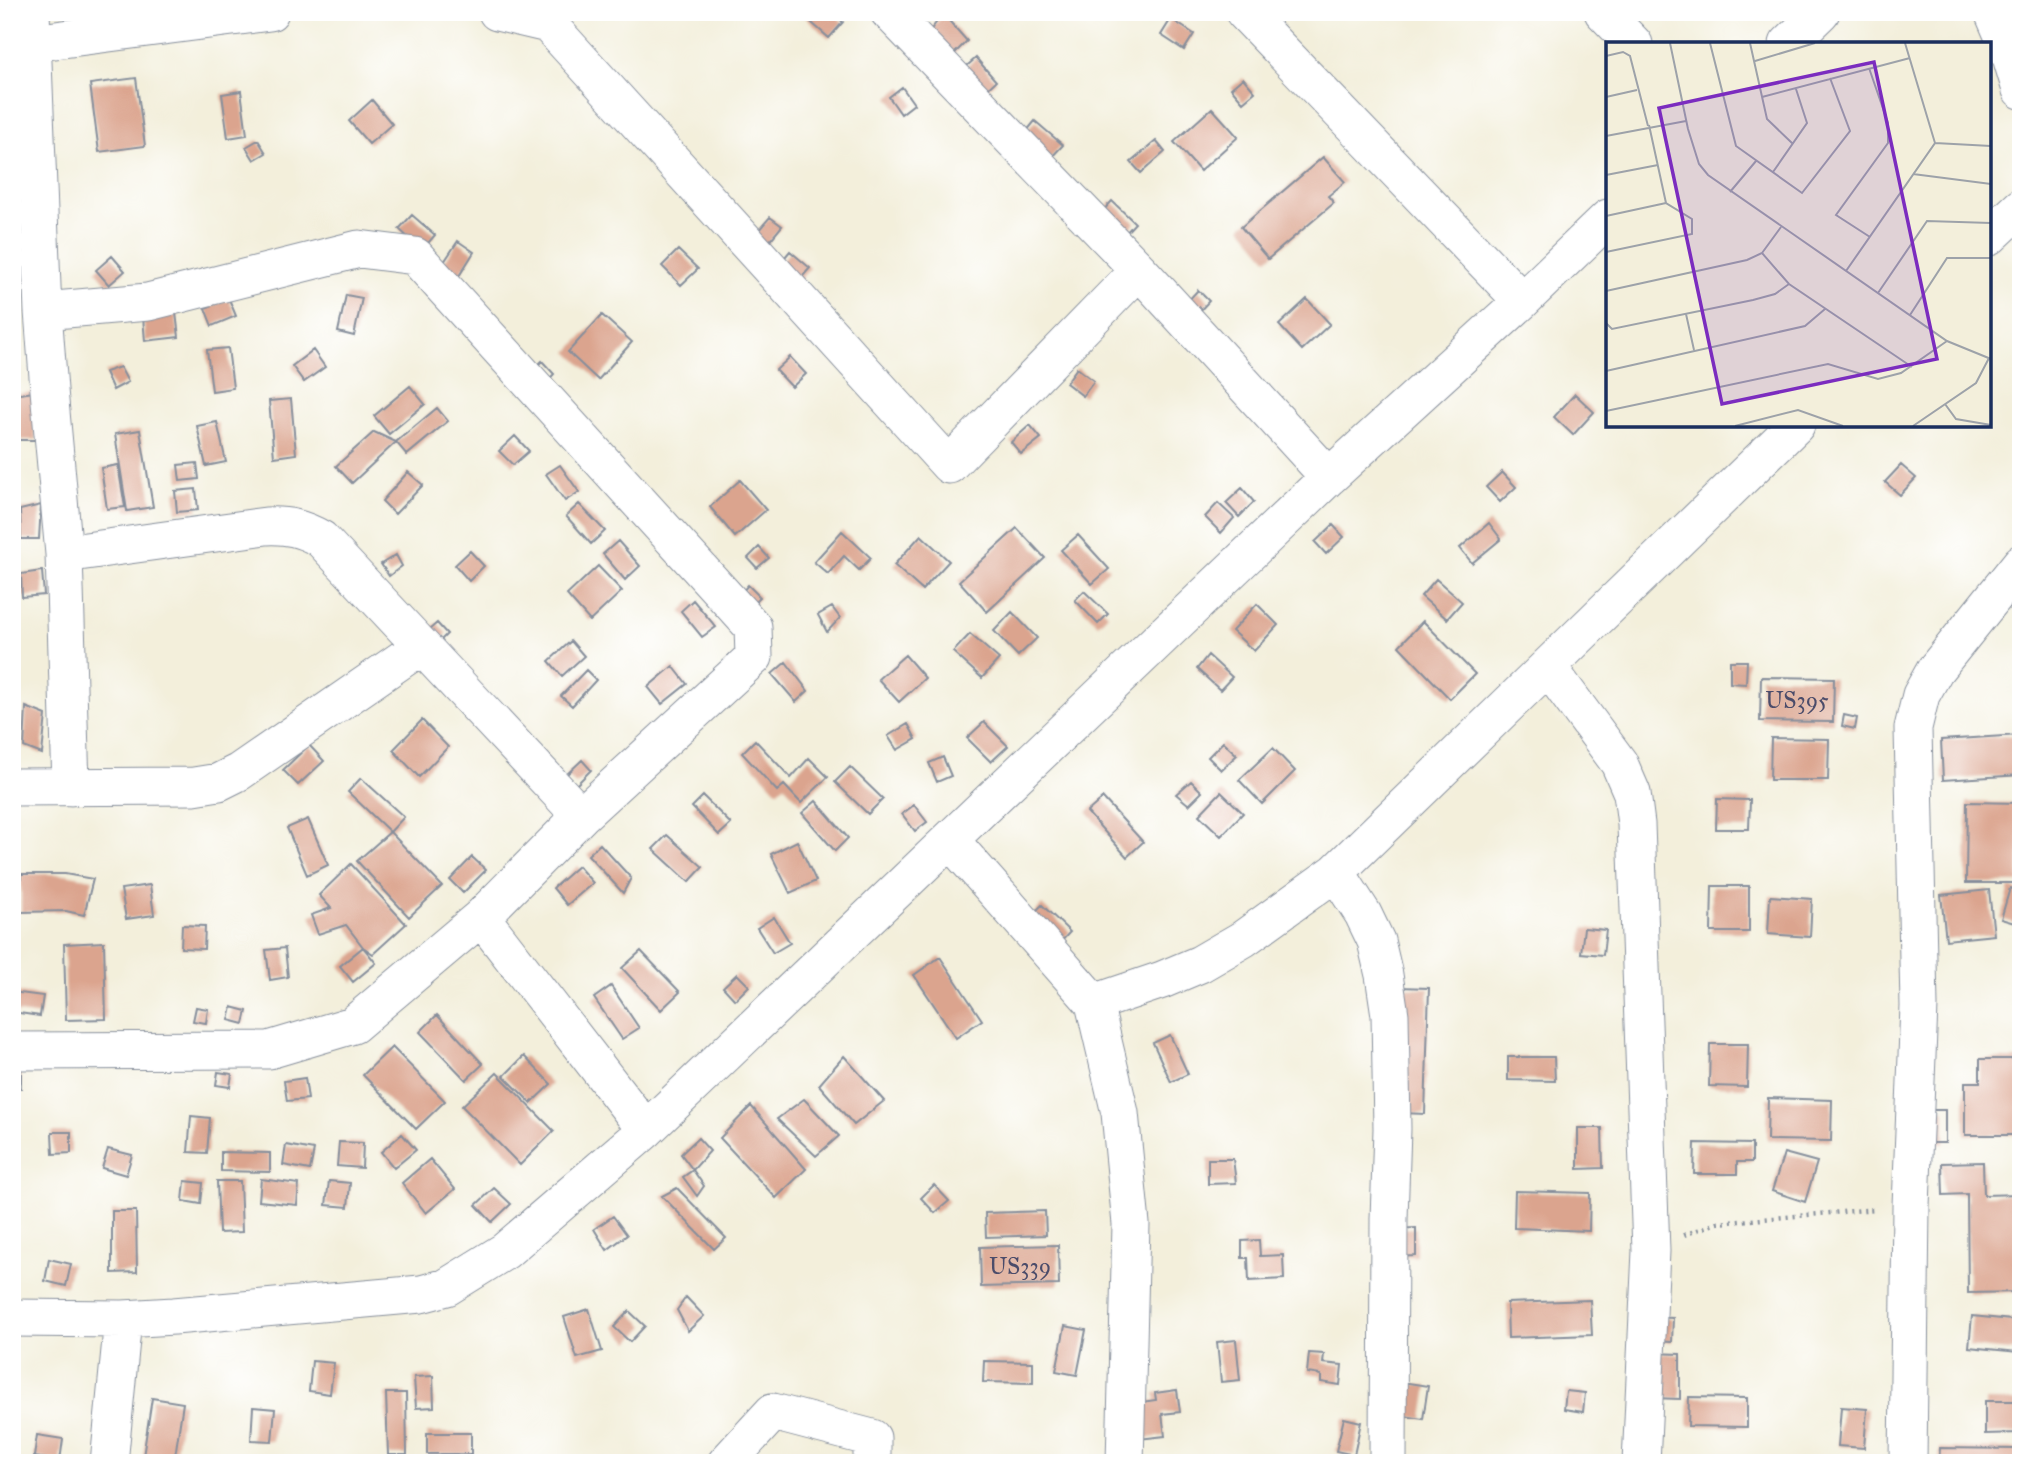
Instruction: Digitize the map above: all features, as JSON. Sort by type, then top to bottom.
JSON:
[{"type":"street","points":[[71,788],[64,554],[43,311],[31,28],[270,12]]},
{"type":"street","points":[[497,12],[548,24],[949,465],[1139,270]]},
{"type":"street","points":[[889,12],[1139,270],[1329,477]]},
{"type":"street","points":[[1244,12],[1521,301]]},
{"type":"street","points":[[1603,12],[1632,42]]},
{"type":"street","points":[[1790,42],[1821,12]]},
{"type":"street","points":[[1993,12],[2008,47],[2021,90]]},
{"type":"street","points":[[1991,235],[2021,207]]},
{"type":"street","points":[[12,1318],[123,1319],[421,1294],[447,1287],[505,1251],[646,1130],[1329,477],[1606,220]]},
{"type":"street","points":[[12,1051],[269,1050],[354,1025],[481,917],[581,816],[754,657],[753,626],[415,256],[359,249],[148,302],[43,311]]},
{"type":"street","points":[[1094,1003],[1200,964],[1243,939],[1336,872],[1794,427]]},
{"type":"street","points":[[64,554],[266,526],[287,525],[305,530],[321,539],[581,816]]},
{"type":"street","points":[[1908,1463],[1912,1206],[1919,1006],[1913,728],[1921,695],[1935,670],[2021,564]]},
{"type":"street","points":[[12,787],[194,786],[219,782],[239,772],[420,647]]},
{"type":"street","points":[[1548,667],[1619,763],[1632,793],[1636,824],[1651,1251],[1641,1463]]},
{"type":"street","points":[[950,840],[1094,1003],[1120,1113],[1131,1224],[1125,1463]]},
{"type":"street","points":[[1336,872],[1363,914],[1376,941],[1390,1015],[1392,1129],[1388,1463]]},
{"type":"street","points":[[481,917],[646,1130]]},
{"type":"street","points":[[109,1463],[123,1319]]},
{"type":"street","points":[[726,1463],[773,1412],[872,1438],[872,1463]]},
{"type":"path","points":[[1651,1251],[1717,1223],[1912,1206]]},
{"type":"building","points":[[805,12],[832,12],[843,22],[829,38],[803,15]]},
{"type":"building","points":[[943,14],[967,41],[952,56],[929,32]]},
{"type":"building","points":[[1171,19],[1194,34],[1184,50],[1161,35]]},
{"type":"building","points":[[976,58],[996,81],[982,94],[961,71]]},
{"type":"building","points":[[136,78],[145,146],[99,152],[90,84]]},
{"type":"building","points":[[1243,78],[1255,92],[1243,102],[1231,88]]},
{"type":"building","points":[[902,87],[914,104],[901,114],[889,97]]},
{"type":"building","points":[[241,91],[247,135],[228,138],[222,94]]},
{"type":"building","points":[[372,100],[392,124],[369,144],[349,121]]},
{"type":"building","points":[[1212,108],[1238,137],[1200,171],[1174,142]]},
{"type":"building","points":[[1035,121],[1063,145],[1048,161],[1021,138]]},
{"type":"building","points":[[258,140],[266,153],[254,160],[246,147]]},
{"type":"building","points":[[1156,141],[1165,152],[1141,173],[1131,162]]},
{"type":"building","points":[[1323,157],[1345,182],[1328,196],[1334,203],[1268,259],[1241,227]]},
{"type":"building","points":[[1112,201],[1135,223],[1123,236],[1100,214]]},
{"type":"building","points":[[412,215],[435,235],[422,250],[399,229]]},
{"type":"building","points":[[770,217],[782,226],[763,249],[751,239]]},
{"type":"building","points":[[458,241],[474,252],[459,276],[442,265]]},
{"type":"building","points":[[678,250],[698,269],[681,285],[662,266]]},
{"type":"building","points":[[790,251],[810,268],[794,286],[775,269]]},
{"type":"building","points":[[112,256],[125,271],[109,285],[96,270]]},
{"type":"building","points":[[1198,290],[1209,301],[1197,314],[1186,303]]},
{"type":"building","points":[[346,295],[362,298],[354,336],[338,332]]},
{"type":"building","points":[[229,299],[236,316],[212,326],[205,308]]},
{"type":"building","points":[[1307,299],[1330,324],[1302,350],[1279,325]]},
{"type":"building","points":[[176,313],[179,337],[145,341],[143,317]]},
{"type":"building","points":[[602,315],[632,342],[598,380],[568,352]]},
{"type":"building","points":[[228,348],[233,388],[212,391],[207,350]]},
{"type":"building","points":[[313,350],[325,367],[304,382],[292,366]]},
{"type":"building","points":[[790,357],[806,374],[792,387],[776,370]]},
{"type":"building","points":[[542,361],[554,374],[542,387],[529,374]]},
{"type":"building","points":[[120,367],[128,382],[113,390],[105,372]]},
{"type":"building","points":[[1077,368],[1094,381],[1083,396],[1066,383]]},
{"type":"building","points":[[410,386],[425,404],[389,434],[374,416]]},
{"type":"building","points":[[34,392],[36,440],[15,440],[12,395]]},
{"type":"building","points":[[1575,394],[1594,412],[1573,435],[1554,417]]},
{"type":"building","points":[[291,399],[296,454],[274,457],[269,401]]},
{"type":"building","points":[[437,408],[448,421],[407,455],[396,442]]},
{"type":"building","points":[[217,422],[226,462],[206,466],[197,426]]},
{"type":"building","points":[[1030,425],[1041,438],[1021,454],[1011,442]]},
{"type":"building","points":[[140,430],[153,507],[127,511],[115,434]]},
{"type":"building","points":[[374,432],[396,442],[352,483],[336,466]]},
{"type":"building","points":[[515,436],[529,451],[513,465],[499,451]]},
{"type":"building","points":[[197,463],[199,479],[180,481],[178,465]]},
{"type":"building","points":[[118,465],[125,507],[107,509],[101,468]]},
{"type":"building","points":[[560,465],[579,492],[565,501],[546,474]]},
{"type":"building","points":[[1901,465],[1916,478],[1900,495],[1885,482]]},
{"type":"building","points":[[408,472],[423,485],[395,514],[382,501]]},
{"type":"building","points":[[1502,472],[1516,487],[1500,502],[1486,487]]},
{"type":"building","points":[[740,480],[766,510],[735,537],[710,507]]},
{"type":"building","points":[[1242,488],[1254,502],[1239,517],[1226,503]]},
{"type":"building","points":[[196,489],[198,510],[177,512],[175,491]]},
{"type":"building","points":[[1218,503],[1234,518],[1221,533],[1205,517]]},
{"type":"building","points":[[579,504],[605,531],[591,544],[566,516]]},
{"type":"building","points":[[41,505],[39,539],[21,539],[20,510]]},
{"type":"building","points":[[1489,523],[1501,539],[1472,563],[1460,548]]},
{"type":"building","points":[[1333,525],[1344,537],[1326,554],[1315,542]]},
{"type":"building","points":[[1017,528],[1045,558],[987,612],[959,581]]},
{"type":"building","points":[[842,531],[871,558],[859,570],[844,556],[828,574],[814,562]]},
{"type":"building","points":[[921,535],[949,561],[922,590],[894,565]]},
{"type":"building","points":[[1078,535],[1109,569],[1092,584],[1061,550]]},
{"type":"building","points":[[618,541],[640,566],[625,580],[603,554]]},
{"type":"building","points":[[759,547],[769,558],[757,568],[748,558]]},
{"type":"building","points":[[470,551],[484,566],[469,581],[455,565]]},
{"type":"building","points":[[396,555],[402,566],[389,576],[381,564]]},
{"type":"building","points":[[598,566],[622,591],[590,621],[567,595]]},
{"type":"building","points":[[42,571],[44,595],[22,597],[21,574]]},
{"type":"building","points":[[1436,579],[1462,602],[1447,619],[1421,596]]},
{"type":"building","points":[[748,585],[760,597],[747,610],[736,599]]},
{"type":"building","points":[[1084,591],[1108,614],[1098,624],[1075,600]]},
{"type":"building","points":[[693,600],[716,627],[702,637],[681,611]]},
{"type":"building","points":[[1257,604],[1278,625],[1254,651],[1232,631]]},
{"type":"building","points":[[832,607],[840,618],[827,632],[818,615]]},
{"type":"building","points":[[1012,612],[1037,638],[1018,656],[994,631]]},
{"type":"building","points":[[1423,621],[1475,674],[1450,699],[1399,646]]},
{"type":"building","points":[[437,623],[447,634],[433,648],[422,636]]},
{"type":"building","points":[[970,634],[999,659],[982,678],[953,652]]},
{"type":"building","points":[[571,641],[584,656],[562,676],[549,661]]},
{"type":"building","points":[[905,655],[925,678],[899,702],[878,679]]},
{"type":"building","points":[[1208,655],[1232,677],[1220,690],[1197,669]]},
{"type":"building","points":[[1730,661],[1747,661],[1746,684],[1730,683]]},
{"type":"building","points":[[786,662],[808,691],[796,702],[772,674]]},
{"type":"building","points":[[673,666],[687,684],[662,704],[648,687]]},
{"type":"building","points":[[586,670],[596,680],[572,706],[561,696]]},
{"type":"building","points":[[1761,677],[1834,678],[1833,722],[1760,721]]},
{"type":"building","points":[[26,707],[46,715],[42,754],[24,747]]},
{"type":"building","points":[[1844,715],[1857,718],[1855,729],[1842,726]]},
{"type":"building","points":[[422,720],[448,747],[419,777],[393,750]]},
{"type":"building","points":[[984,722],[1008,746],[991,762],[967,738]]},
{"type":"building","points":[[908,724],[916,739],[897,750],[888,736]]},
{"type":"building","points":[[2020,735],[2021,775],[1943,780],[1941,740]]},
{"type":"building","points":[[1771,738],[1829,739],[1828,780],[1770,780]]},
{"type":"building","points":[[755,740],[791,778],[809,758],[828,777],[801,803],[784,785],[777,791],[742,753]]},
{"type":"building","points":[[1223,742],[1237,755],[1221,770],[1208,757]]},
{"type":"building","points":[[309,745],[324,761],[298,785],[283,770]]},
{"type":"building","points":[[1273,748],[1295,771],[1262,804],[1239,780]]},
{"type":"building","points":[[943,757],[951,776],[937,782],[929,763]]},
{"type":"building","points":[[582,760],[591,770],[576,785],[566,775]]},
{"type":"building","points":[[850,767],[883,799],[868,814],[835,782]]},
{"type":"building","points":[[361,778],[404,817],[390,832],[348,792]]},
{"type":"building","points":[[1191,781],[1202,792],[1189,805],[1176,794]]},
{"type":"building","points":[[1221,792],[1243,813],[1221,836],[1199,815]]},
{"type":"building","points":[[703,796],[731,824],[719,835],[692,807]]},
{"type":"building","points":[[1103,798],[1143,842],[1127,857],[1087,812]]},
{"type":"building","points":[[1717,799],[1750,800],[1749,829],[1716,829]]},
{"type":"building","points":[[816,801],[848,838],[835,851],[802,813]]},
{"type":"building","points":[[1967,802],[2020,803],[2019,883],[1966,883]]},
{"type":"building","points":[[914,805],[927,822],[915,831],[902,814]]},
{"type":"building","points":[[308,819],[328,865],[307,875],[287,828]]},
{"type":"building","points":[[390,832],[442,886],[409,917],[357,861]]},
{"type":"building","points":[[667,835],[703,867],[689,882],[653,849]]},
{"type":"building","points":[[797,841],[816,881],[790,893],[771,854]]},
{"type":"building","points":[[600,844],[631,878],[623,893],[588,855]]},
{"type":"building","points":[[472,857],[486,870],[463,893],[450,880]]},
{"type":"building","points":[[351,864],[406,924],[373,954],[363,947],[346,925],[318,934],[311,915],[331,908],[319,895]]},
{"type":"building","points":[[578,866],[593,883],[567,905],[553,888]]},
{"type":"building","points":[[21,874],[65,874],[93,879],[84,915],[66,911],[21,912]]},
{"type":"building","points":[[150,885],[154,915],[126,919],[121,889]]},
{"type":"building","points":[[1712,886],[1749,886],[1749,932],[1711,932]]},
{"type":"building","points":[[2010,888],[2021,891],[2021,925],[2001,919]]},
{"type":"building","points":[[1989,890],[1994,935],[1946,940],[1941,895]]},
{"type":"building","points":[[1770,896],[1812,899],[1810,937],[1768,934]]},
{"type":"building","points":[[1042,905],[1070,932],[1057,946],[1028,919]]},
{"type":"building","points":[[774,917],[790,943],[773,953],[757,928]]},
{"type":"building","points":[[182,925],[205,926],[204,949],[181,948]]},
{"type":"building","points":[[1584,928],[1606,930],[1603,955],[1581,953]]},
{"type":"building","points":[[104,942],[106,1019],[66,1020],[64,944]]},
{"type":"building","points":[[363,947],[376,963],[353,982],[340,966]]},
{"type":"building","points":[[285,948],[288,977],[270,980],[266,950]]},
{"type":"building","points":[[641,951],[680,992],[661,1010],[622,968]]},
{"type":"building","points":[[940,957],[982,1020],[956,1038],[914,975]]},
{"type":"building","points":[[737,974],[749,986],[735,1000],[723,987]]},
{"type":"building","points":[[611,986],[639,1028],[622,1039],[594,998]]},
{"type":"building","points":[[1399,987],[1429,988],[1425,1114],[1402,1113]]},
{"type":"building","points":[[12,992],[43,996],[40,1016],[12,1012]]},
{"type":"building","points":[[196,1007],[208,1009],[206,1023],[193,1021]]},
{"type":"building","points":[[232,1007],[247,1011],[244,1024],[229,1020]]},
{"type":"building","points":[[437,1015],[483,1064],[466,1080],[420,1032]]},
{"type":"building","points":[[1170,1035],[1188,1074],[1171,1082],[1153,1043]]},
{"type":"building","points":[[1710,1044],[1748,1044],[1747,1087],[1709,1086]]},
{"type":"building","points":[[392,1047],[445,1101],[416,1129],[363,1075]]},
{"type":"building","points":[[524,1056],[551,1084],[531,1103],[504,1076]]},
{"type":"building","points":[[844,1056],[884,1101],[854,1125],[819,1085]]},
{"type":"building","points":[[1508,1057],[1554,1057],[1555,1081],[1508,1080]]},
{"type":"building","points":[[1980,1059],[2020,1059],[2020,1135],[1965,1135],[1965,1082],[1980,1082]]},
{"type":"building","points":[[12,1069],[21,1069],[21,1088],[12,1088]]},
{"type":"building","points":[[218,1072],[232,1074],[230,1087],[216,1085]]},
{"type":"building","points":[[497,1073],[554,1131],[520,1165],[462,1106]]},
{"type":"building","points":[[305,1078],[308,1099],[287,1101],[284,1081]]},
{"type":"building","points":[[1768,1098],[1832,1100],[1831,1141],[1767,1140]]},
{"type":"building","points":[[804,1099],[839,1136],[816,1156],[777,1119]]},
{"type":"building","points":[[751,1106],[806,1169],[776,1198],[720,1138]]},
{"type":"building","points":[[1926,1110],[1945,1110],[1945,1143],[1926,1143]]},
{"type":"building","points":[[191,1116],[210,1118],[207,1153],[188,1152]]},
{"type":"building","points":[[1578,1128],[1602,1128],[1603,1168],[1578,1169]]},
{"type":"building","points":[[52,1132],[71,1132],[71,1153],[53,1154]]},
{"type":"building","points":[[402,1134],[416,1150],[394,1168],[381,1152]]},
{"type":"building","points":[[698,1138],[710,1151],[693,1170],[681,1154]]},
{"type":"building","points":[[339,1142],[363,1143],[362,1168],[337,1166]]},
{"type":"building","points":[[1695,1143],[1752,1144],[1752,1162],[1737,1162],[1737,1174],[1694,1174]]},
{"type":"building","points":[[286,1145],[314,1150],[310,1170],[283,1165]]},
{"type":"building","points":[[108,1149],[132,1155],[126,1175],[102,1168]]},
{"type":"building","points":[[221,1152],[270,1153],[270,1172],[221,1171]]},
{"type":"building","points":[[1784,1153],[1817,1162],[1805,1202],[1772,1191]]},
{"type":"building","points":[[430,1159],[455,1189],[426,1213],[402,1183]]},
{"type":"building","points":[[1208,1159],[1233,1159],[1236,1183],[1208,1184]]},
{"type":"building","points":[[1983,1162],[1984,1195],[2020,1194],[2021,1292],[1968,1293],[1967,1194],[1943,1195],[1942,1163]]},
{"type":"building","points":[[693,1170],[704,1186],[697,1196],[683,1177]]},
{"type":"building","points":[[261,1179],[299,1184],[297,1205],[259,1201]]},
{"type":"building","points":[[185,1181],[203,1183],[201,1204],[183,1201]]},
{"type":"building","points":[[217,1181],[240,1181],[242,1232],[219,1233]]},
{"type":"building","points":[[329,1181],[350,1183],[348,1207],[326,1205]]},
{"type":"building","points":[[934,1185],[949,1201],[935,1213],[921,1198]]},
{"type":"building","points":[[494,1188],[511,1204],[492,1222],[476,1205]]},
{"type":"building","points":[[677,1188],[726,1238],[714,1249],[662,1196]]},
{"type":"building","points":[[1515,1191],[1590,1193],[1589,1231],[1514,1228]]},
{"type":"building","points":[[112,1211],[136,1211],[137,1272],[112,1273]]},
{"type":"building","points":[[1045,1211],[1046,1235],[986,1237],[985,1213]]},
{"type":"building","points":[[613,1216],[627,1235],[607,1250],[594,1229]]},
{"type":"building","points":[[1416,1228],[1416,1256],[1393,1257],[1392,1229]]},
{"type":"building","points":[[1259,1240],[1260,1256],[1283,1255],[1284,1279],[1249,1281],[1248,1258],[1242,1258],[1242,1241]]},
{"type":"building","points":[[1058,1245],[1059,1285],[981,1287],[980,1247]]},
{"type":"building","points":[[49,1259],[71,1264],[66,1286],[45,1281]]},
{"type":"building","points":[[686,1297],[704,1316],[688,1331],[677,1310]]},
{"type":"building","points":[[1590,1300],[1592,1335],[1508,1338],[1507,1303]]},
{"type":"building","points":[[589,1309],[602,1351],[577,1358],[564,1317]]},
{"type":"building","points":[[629,1311],[645,1326],[630,1342],[614,1327]]},
{"type":"building","points":[[1972,1316],[2021,1321],[2018,1352],[1969,1347]]},
{"type":"building","points":[[1653,1317],[1673,1318],[1672,1342],[1652,1341]]},
{"type":"building","points":[[1065,1326],[1086,1330],[1077,1375],[1056,1371]]},
{"type":"building","points":[[1236,1340],[1240,1380],[1221,1382],[1217,1342]]},
{"type":"building","points":[[1309,1353],[1324,1354],[1323,1363],[1342,1365],[1340,1385],[1321,1382],[1321,1375],[1307,1373]]},
{"type":"building","points":[[1653,1353],[1680,1354],[1680,1399],[1653,1398]]},
{"type":"building","points":[[312,1361],[334,1363],[330,1394],[309,1391]]},
{"type":"building","points":[[984,1361],[1033,1362],[1033,1383],[983,1382]]},
{"type":"building","points":[[433,1376],[434,1407],[416,1408],[414,1377]]},
{"type":"building","points":[[1402,1382],[1428,1386],[1423,1419],[1398,1415]]},
{"type":"building","points":[[1177,1390],[1180,1412],[1162,1414],[1165,1436],[1139,1439],[1134,1403],[1156,1400],[1155,1393]]},
{"type":"building","points":[[1566,1391],[1585,1393],[1583,1412],[1564,1409]]},
{"type":"building","points":[[386,1393],[406,1393],[407,1455],[388,1455]]},
{"type":"building","points":[[1689,1397],[1747,1398],[1747,1427],[1688,1426]]},
{"type":"building","points":[[152,1398],[183,1403],[174,1463],[142,1463]]},
{"type":"building","points":[[1985,1401],[2019,1401],[2019,1433],[1985,1434]]},
{"type":"building","points":[[253,1407],[275,1409],[272,1441],[251,1440]]},
{"type":"building","points":[[1841,1407],[1867,1409],[1864,1448],[1838,1446]]},
{"type":"building","points":[[1344,1418],[1361,1422],[1354,1455],[1336,1451]]},
{"type":"building","points":[[427,1433],[471,1433],[471,1454],[427,1454]]},
{"type":"building","points":[[37,1435],[63,1439],[60,1461],[34,1457]]},
{"type":"building","points":[[1940,1448],[2018,1449],[2018,1463],[1939,1463]]}]
